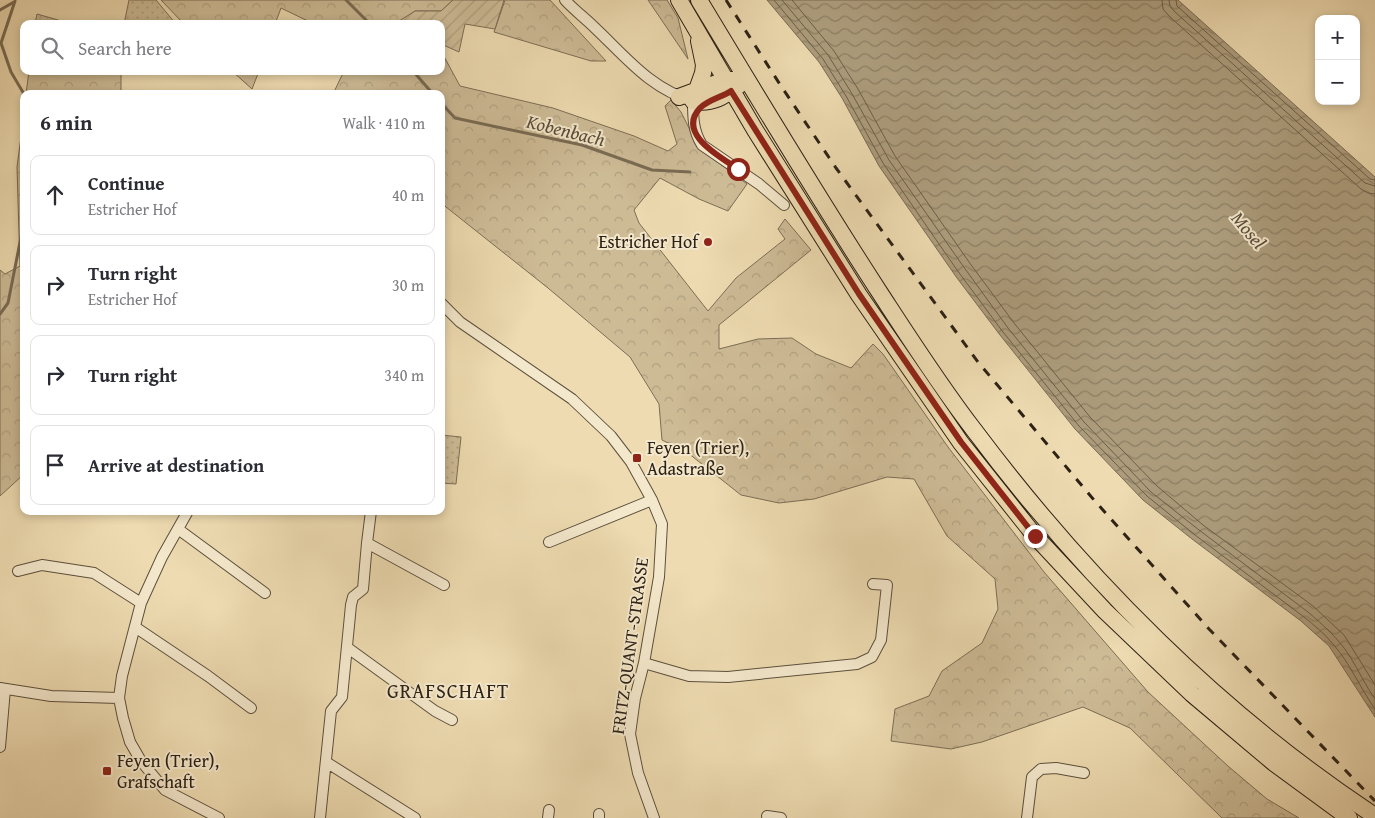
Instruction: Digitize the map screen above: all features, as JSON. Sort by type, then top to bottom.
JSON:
[{"type":"main road","points":[[679,0],[728,85],[859,294],[961,442],[1035,536],[1105,611],[1192,694],[1274,763],[1349,818]]},
{"type":"main road","points":[[699,0],[843,235],[909,337],[973,430],[1048,524],[1117,599],[1204,682],[1278,745],[1375,816]]},
{"type":"main road","points":[[689,96],[703,72],[704,65],[696,27]]},
{"type":"main road","points":[[689,96],[746,79]]},
{"type":"main road","points":[[689,96],[704,103],[710,102],[728,85]]},
{"type":"street","points":[[565,0],[658,86],[689,96],[697,137],[702,145],[759,184],[784,205]]},
{"type":"street","points":[[694,123],[696,113],[710,102]]},
{"type":"street","name":"FRITZ-QUANT-STRASSE","points":[[445,306],[460,322],[572,398],[611,436],[631,462],[652,500],[662,524],[659,577],[644,663],[635,698],[630,734],[638,773],[654,818]]},
{"type":"street","points":[[549,542],[652,500]]},
{"type":"street","points":[[185,515],[162,558],[141,603],[122,676],[119,698],[122,718],[130,742],[141,761],[165,790],[219,818]]},
{"type":"street","points":[[320,818],[331,711],[342,697],[351,605],[353,596],[362,589],[370,515]]},
{"type":"street","points":[[178,529],[265,593]]},
{"type":"street","points":[[367,543],[444,585]]},
{"type":"street","points":[[18,571],[42,565],[94,573],[141,603]]},
{"type":"street","points":[[644,663],[689,676],[728,677],[857,664],[872,657],[881,640],[888,585],[873,584]]},
{"type":"street","points":[[135,626],[208,676],[250,708]]},
{"type":"street","points":[[348,648],[435,711],[452,720]]},
{"type":"street","points":[[0,747],[3,689],[51,696],[119,698]]},
{"type":"street","points":[[326,762],[415,818]]},
{"type":"street","points":[[1027,818],[1032,777],[1041,769],[1056,768],[1084,773]]},
{"type":"street","points":[[767,816],[781,818]]},
{"type":"green space","points":[[129,0],[156,0],[173,20],[125,20]]},
{"type":"green space","points":[[161,0],[453,0],[441,11],[415,11],[403,20],[306,20],[281,8],[276,20],[180,20]]},
{"type":"green space","points":[[453,0],[504,0],[495,29],[465,24],[459,52],[445,46],[445,20],[401,20],[415,11],[441,11]]},
{"type":"green space","points":[[505,0],[550,0],[606,61],[591,61],[494,32]]},
{"type":"green space","points":[[648,0],[667,0],[678,18],[688,59]]},
{"type":"green space","points":[[37,14],[58,20],[36,20]]},
{"type":"green space","points":[[445,58],[460,86],[553,108],[634,136],[668,151],[677,144],[665,106],[671,100],[681,112],[699,148],[747,184],[728,211],[699,199],[660,178],[634,210],[639,223],[708,311],[736,278],[785,239],[778,229],[785,219],[811,250],[719,325],[719,349],[758,339],[792,338],[816,354],[851,368],[873,344],[883,354],[948,447],[1044,572],[1148,692],[1229,767],[1267,799],[1299,818],[1222,818],[1130,728],[1083,707],[982,742],[951,749],[891,741],[895,709],[929,696],[942,671],[982,643],[998,609],[995,579],[947,536],[914,479],[887,477],[814,499],[779,503],[741,495],[688,453],[662,440],[659,404],[630,357],[548,288],[445,206],[445,90],[335,90],[342,75],[445,75]]},
{"type":"green space","points":[[28,75],[121,75],[121,90],[27,90]]},
{"type":"green space","points":[[236,75],[257,75],[252,89]]},
{"type":"green space","points":[[20,144],[20,266],[17,167]]},
{"type":"green space","points":[[20,266],[20,478],[0,496],[0,270],[5,274]]},
{"type":"green space","points":[[445,435],[461,437],[456,484],[445,483]]},
{"type":"water","name":"Mosel","points":[[767,0],[1178,0],[1375,177],[1375,717],[1329,646],[1301,621],[1143,500],[1075,429],[957,278],[879,166],[842,98],[819,62]]},
{"type":"waterway","name":"Kobenbach","points":[[346,0],[366,20]]},
{"type":"waterway","points":[[15,1],[1,43],[11,72],[22,90]]},
{"type":"waterway","name":"Kobenbach","points":[[0,10],[14,2]]},
{"type":"waterway","name":"Kobenbach","points":[[416,75],[430,90]]},
{"type":"waterway","name":"Kobenbach","points":[[445,107],[455,118],[582,145],[652,170],[690,172]]},
{"type":"waterway","points":[[0,314],[8,303],[20,242]]},
{"type":"railway","points":[[726,0],[836,168],[978,362],[1094,500],[1209,629],[1375,801]]},
{"type":"place","name":"Estricher Hof","points":[[708,242]]},
{"type":"place","name":"Feyen (Trier), Adastraße","points":[[637,458]]},
{"type":"place","name":"Feyen (Trier), Grafschaft","points":[[107,771]]},
{"type":"district","name":"GRAFSCHAFT","points":[[448,691]]},
{"type":"route","points":[[738,169],[702,145],[697,137],[694,123],[696,113],[705,104],[731,91],[859,294],[961,442],[1035,536]]}]
